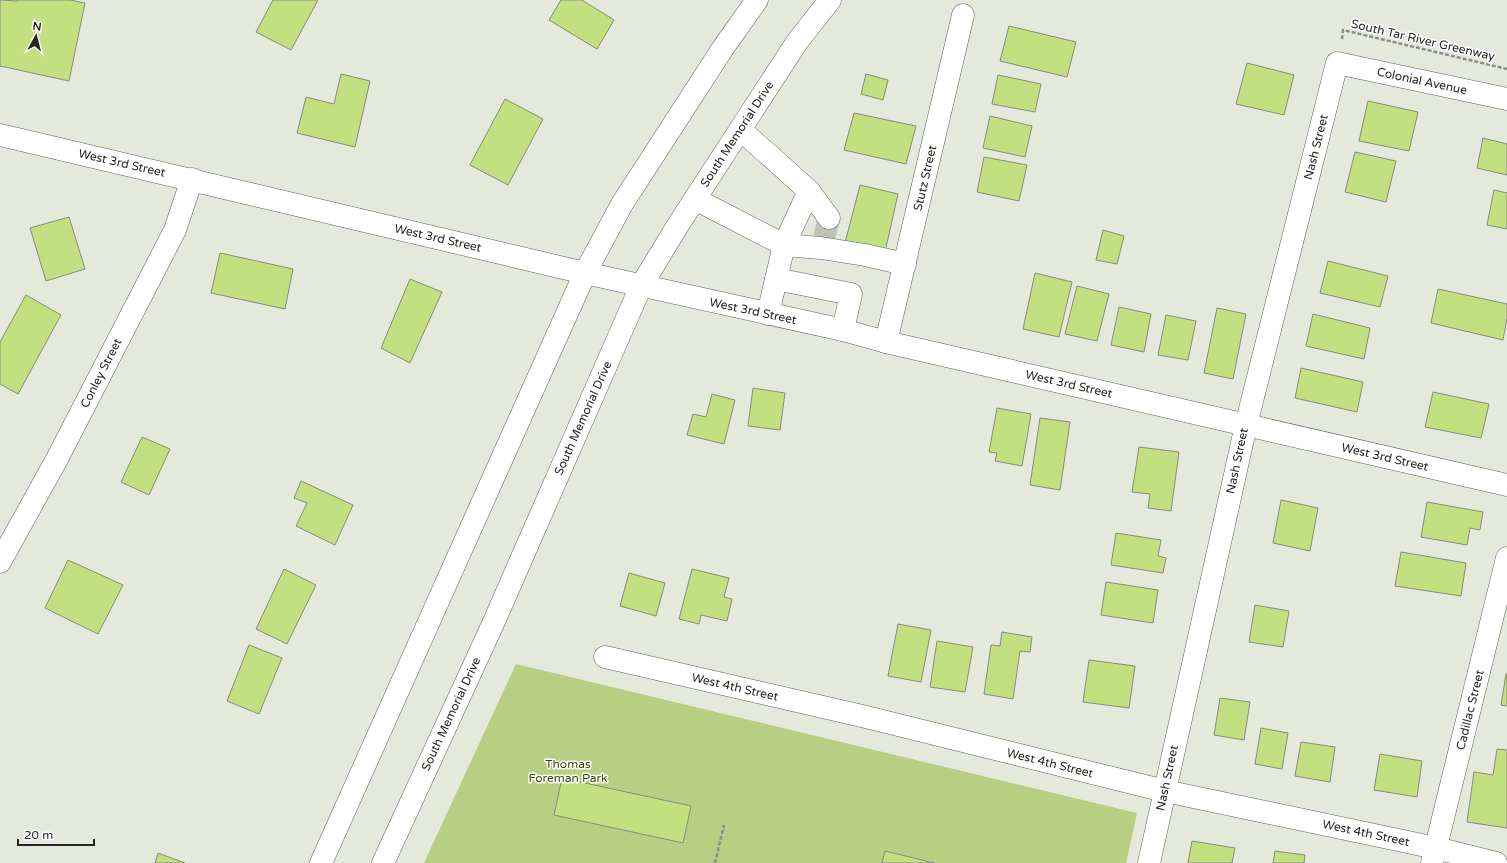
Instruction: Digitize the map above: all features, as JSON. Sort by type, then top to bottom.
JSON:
[{"type":"street","points":[[321,863],[585,273],[622,204],[723,48],[757,0]]},
{"type":"street","name":"South Memorial Drive","points":[[383,863],[492,626],[641,286],[695,199],[797,42],[830,0]]},
{"type":"street","name":"Stutz Street","points":[[886,342],[963,15]]},
{"type":"street","name":"Colonial Avenue","points":[[1337,62],[1507,99]]},
{"type":"street","name":"Nash Street","points":[[1149,863],[1246,425],[1337,62]]},
{"type":"street","points":[[741,130],[810,191],[825,235]]},
{"type":"street","name":"West 3rd Street","points":[[0,135],[192,179],[585,273],[843,330],[886,342],[1507,485]]},
{"type":"street","name":"Conley Street","points":[[0,562],[57,459],[175,230],[192,179]]},
{"type":"street","points":[[768,314],[784,245],[810,191]]},
{"type":"street","points":[[695,199],[784,245],[825,235],[865,255],[905,264]]},
{"type":"street","points":[[776,279],[851,294],[843,330]]},
{"type":"street","name":"Cadillac Street","points":[[1434,855],[1507,558]]},
{"type":"street","name":"West 4th Street","points":[[605,657],[869,718],[1434,855],[1496,863]]},
{"type":"path","name":"South Tar River Greenway","points":[[1337,62],[1343,30],[1507,69]]},
{"type":"path","points":[[715,863],[724,825]]},
{"type":"green space","name":"Thomas Foreman Park","points":[[516,664],[1137,813],[1126,863],[424,863]]},
{"type":"building","points":[[0,0],[70,0],[85,3],[69,81],[0,66]]},
{"type":"building","points":[[273,0],[318,0],[291,50],[256,32]]},
{"type":"building","points":[[561,0],[582,0],[614,20],[597,49],[549,20]]},
{"type":"building","points":[[1009,26],[1076,42],[1067,77],[1000,61]]},
{"type":"building","points":[[1247,63],[1294,75],[1284,115],[1236,104]]},
{"type":"building","points":[[341,74],[370,81],[355,147],[297,133],[306,97],[334,104]]},
{"type":"building","points":[[866,74],[888,80],[883,100],[861,94]]},
{"type":"building","points":[[998,75],[1041,84],[1035,112],[992,104]]},
{"type":"building","points":[[505,99],[543,119],[508,185],[470,165]]},
{"type":"building","points":[[1368,101],[1418,112],[1409,151],[1359,141]]},
{"type":"building","points":[[854,113],[916,126],[906,164],[844,150]]},
{"type":"building","points":[[990,116],[1032,126],[1025,157],[983,148]]},
{"type":"building","points":[[1483,138],[1507,144],[1507,175],[1477,168]]},
{"type":"building","points":[[1355,152],[1396,161],[1386,202],[1345,192]]},
{"type":"building","points":[[984,157],[1027,165],[1019,201],[977,192]]},
{"type":"building","points":[[860,185],[898,194],[885,252],[845,243]]},
{"type":"building","points":[[1494,190],[1507,193],[1507,229],[1487,225]]},
{"type":"building","points":[[69,217],[85,269],[46,281],[30,228]]},
{"type":"building","points":[[1103,230],[1124,236],[1117,264],[1096,260]]},
{"type":"building","points":[[220,253],[293,269],[285,309],[211,293]]},
{"type":"building","points":[[1328,261],[1388,276],[1380,307],[1320,293]]},
{"type":"building","points":[[1035,273],[1072,282],[1059,337],[1023,329]]},
{"type":"building","points":[[410,279],[442,292],[410,363],[381,348]]},
{"type":"building","points":[[1077,286],[1109,294],[1097,341],[1065,334]]},
{"type":"building","points":[[1438,289],[1507,304],[1507,318],[1503,340],[1431,323]]},
{"type":"building","points":[[26,295],[61,315],[18,394],[0,384],[0,342]]},
{"type":"building","points":[[1119,307],[1151,314],[1144,352],[1111,345]]},
{"type":"building","points":[[1217,308],[1246,314],[1233,379],[1204,373]]},
{"type":"building","points":[[1313,314],[1370,328],[1364,359],[1306,346]]},
{"type":"building","points":[[1166,315],[1196,321],[1188,360],[1158,355]]},
{"type":"building","points":[[1301,368],[1363,382],[1357,412],[1295,398]]},
{"type":"building","points":[[753,388],[785,393],[780,430],[748,426]]},
{"type":"building","points":[[1433,392],[1489,404],[1481,438],[1425,427]]},
{"type":"building","points":[[712,394],[735,400],[724,444],[687,435],[693,414],[706,417]]},
{"type":"building","points":[[997,408],[1031,414],[1022,466],[995,461],[997,453],[989,452]]},
{"type":"building","points":[[1040,418],[1070,422],[1060,490],[1030,485]]},
{"type":"building","points":[[142,437],[170,449],[149,495],[121,482]]},
{"type":"building","points":[[1139,447],[1179,452],[1171,511],[1148,508],[1150,494],[1132,492]]},
{"type":"building","points":[[301,481],[353,505],[335,545],[296,526],[307,503],[294,498]]},
{"type":"building","points":[[1281,500],[1318,508],[1310,551],[1273,543]]},
{"type":"building","points":[[1427,502],[1483,512],[1480,530],[1470,528],[1467,545],[1421,537]]},
{"type":"building","points":[[1116,533],[1161,540],[1158,556],[1166,558],[1163,573],[1111,565]]},
{"type":"building","points":[[1401,552],[1466,563],[1461,596],[1395,586]]},
{"type":"building","points":[[68,560],[123,585],[98,634],[45,608]]},
{"type":"building","points":[[284,569],[316,585],[287,644],[256,629]]},
{"type":"building","points":[[692,569],[729,578],[724,597],[732,599],[727,621],[701,615],[699,624],[679,619]]},
{"type":"building","points":[[629,573],[665,583],[656,616],[620,606]]},
{"type":"building","points":[[1106,582],[1158,590],[1153,623],[1101,615]]},
{"type":"building","points":[[1255,605],[1289,611],[1283,647],[1249,642]]},
{"type":"building","points":[[898,624],[931,630],[921,682],[888,676]]},
{"type":"building","points":[[1002,632],[1032,637],[1030,652],[1020,651],[1013,699],[984,694],[991,645],[1000,646]]},
{"type":"building","points":[[937,641],[973,647],[965,692],[930,687]]},
{"type":"building","points":[[249,645],[282,658],[259,714],[227,701]]},
{"type":"building","points":[[1089,660],[1135,666],[1129,708],[1083,702]]},
{"type":"building","points":[[1507,674],[1507,706],[1501,705]]},
{"type":"building","points":[[1220,698],[1250,702],[1244,740],[1214,735]]},
{"type":"building","points":[[1261,728],[1288,733],[1282,769],[1255,764]]},
{"type":"building","points":[[1301,742],[1335,747],[1330,782],[1295,776]]},
{"type":"building","points":[[1497,749],[1507,750],[1507,828],[1467,822],[1474,772],[1493,775]]},
{"type":"building","points":[[1380,754],[1422,761],[1417,797],[1374,790]]},
{"type":"building","points":[[562,778],[691,806],[683,843],[554,815]]},
{"type":"building","points":[[1192,841],[1235,848],[1232,863],[1188,863]]},
{"type":"building","points":[[885,851],[934,863],[882,863]]},
{"type":"building","points":[[1275,851],[1305,855],[1304,863],[1273,863]]},
{"type":"building","points":[[158,853],[185,863],[155,863]]},
{"type":"tunnel","points":[[824,238],[829,218]]}]
